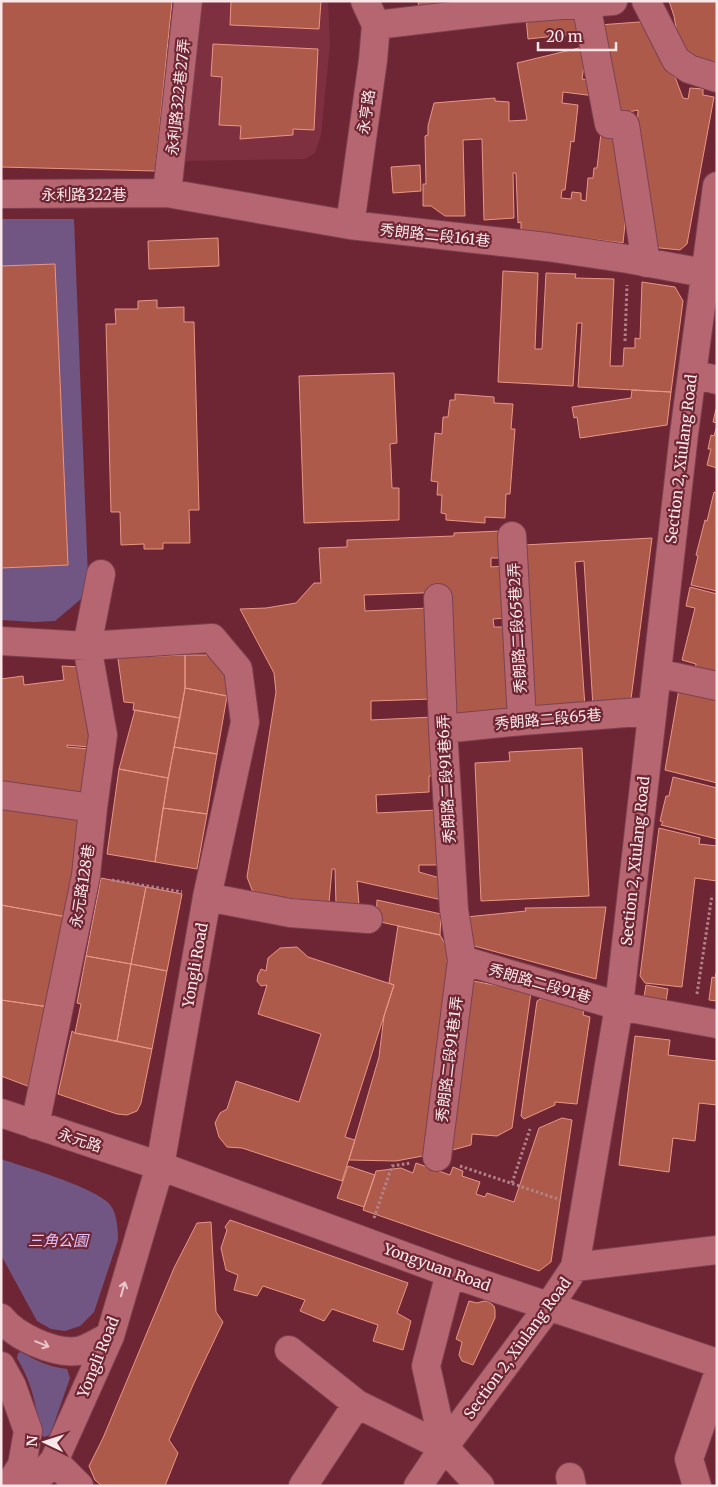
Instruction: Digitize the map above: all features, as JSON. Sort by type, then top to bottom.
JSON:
[{"type":"street","name":"永利路322巷27弄","points":[[167,193],[188,1]]},
{"type":"street","points":[[370,13],[511,5],[586,4],[613,1]]},
{"type":"street","points":[[646,1],[676,60],[689,70],[717,78]]},
{"type":"street","points":[[586,4],[609,124],[625,125],[637,261]]},
{"type":"street","name":"永亨路","points":[[350,226],[373,60],[370,13]]},
{"type":"street","name":"Section 2, Xiulang Road","points":[[418,1486],[444,1447],[549,1306],[575,1266],[619,1006],[656,673],[704,377],[704,273],[717,186]]},
{"type":"street","name":"永利路322巷","points":[[1,194],[167,193]]},
{"type":"street","name":"秀朗路二段161巷","points":[[167,193],[350,226],[547,248],[704,273]]},
{"type":"street","name":"秀朗路二段65巷2弄","points":[[512,536],[522,721]]},
{"type":"street","points":[[87,646],[101,574]]},
{"type":"street","name":"秀朗路二段91巷6弄","points":[[438,598],[443,728],[454,910],[462,960]]},
{"type":"street","name":"Yongli Road","points":[[1,641],[87,646],[212,638],[238,669],[245,722],[207,897],[160,1166],[110,1336],[54,1461],[30,1486]]},
{"type":"street","name":"永元路128巷","points":[[35,1124],[86,875],[103,735],[87,646]]},
{"type":"street","points":[[656,673],[717,686]]},
{"type":"street","name":"秀朗路二段65巷","points":[[443,728],[652,711]]},
{"type":"street","points":[[1,795],[93,808]]},
{"type":"street","points":[[207,897],[290,913],[368,919]]},
{"type":"street","name":"秀朗路二段91巷","points":[[462,960],[619,1006],[705,1022]]},
{"type":"street","name":"秀朗路二段91巷1弄","points":[[437,1157],[462,960]]},
{"type":"street","name":"永元路","points":[[1,1113],[160,1166]]},
{"type":"street","name":"Yongyuan Road","points":[[160,1166],[450,1273],[717,1363]]},
{"type":"street","points":[[575,1266],[717,1250]]},
{"type":"street","points":[[444,1447],[426,1366],[450,1273]]},
{"type":"street","points":[[1,1318],[5,1323],[27,1338],[57,1350],[78,1350],[110,1336]]},
{"type":"street","points":[[289,1350],[357,1404],[444,1447],[480,1486]]},
{"type":"street","points":[[1,1366],[12,1386],[28,1431],[22,1465],[9,1486]]},
{"type":"street","points":[[697,1486],[689,1459],[717,1377]]},
{"type":"street","points":[[302,1486],[357,1404]]},
{"type":"street","points":[[54,1461],[79,1486]]},
{"type":"path","points":[[624,341],[637,261]]},
{"type":"path","points":[[86,875],[207,897]]},
{"type":"path","points":[[705,1022],[712,895]]},
{"type":"path","points":[[512,1183],[530,1128]]},
{"type":"path","points":[[375,1216],[392,1166],[437,1157],[585,1209]]},
{"type":"shaded area","points":[[203,1],[328,1],[330,44],[321,135],[315,153],[305,159],[178,161]]},
{"type":"green space","points":[[1,219],[74,219],[88,578],[81,599],[55,621],[1,620]]},
{"type":"green space","name":"三角公園","points":[[1,1159],[92,1192],[104,1199],[115,1213],[118,1240],[94,1312],[80,1326],[65,1331],[51,1329],[37,1321],[1,1255]]},
{"type":"green space","points":[[21,1352],[43,1363],[67,1369],[70,1378],[50,1435],[44,1437],[39,1432],[37,1412],[30,1384],[17,1358],[18,1353]]},
{"type":"building","points":[[1,1],[172,1],[155,171],[1,167]]},
{"type":"building","points":[[231,1],[321,1],[319,29],[230,25]]},
{"type":"building","points":[[418,1],[500,1],[419,10]]},
{"type":"building","points":[[669,1],[717,1],[717,62],[704,61],[680,50],[674,16]]},
{"type":"building","points":[[580,10],[583,33],[528,39],[526,17]]},
{"type":"building","points":[[639,22],[649,26],[667,71],[675,77],[683,98],[688,99],[690,88],[703,89],[703,95],[714,97],[687,244],[680,250],[650,247],[636,150],[638,110],[614,115],[599,25]]},
{"type":"building","points":[[213,44],[318,49],[314,130],[293,129],[293,135],[240,139],[241,126],[219,125],[222,77],[211,76]]},
{"type":"building","points":[[587,46],[582,79],[597,81],[595,96],[563,92],[562,103],[578,105],[574,142],[571,141],[565,190],[562,190],[561,198],[571,199],[572,192],[581,193],[581,200],[586,201],[588,178],[593,178],[594,168],[597,168],[601,133],[617,135],[628,196],[623,243],[521,230],[521,222],[518,223],[516,173],[513,173],[514,218],[484,220],[482,139],[463,140],[465,216],[445,216],[431,206],[423,206],[423,184],[426,184],[425,136],[428,135],[428,126],[434,103],[495,98],[495,101],[509,102],[509,121],[527,120],[517,63]]},
{"type":"building","points":[[420,165],[421,191],[393,193],[391,167]]},
{"type":"building","points":[[218,238],[219,266],[149,269],[148,241]]},
{"type":"building","points":[[55,264],[68,565],[1,568],[1,266]]},
{"type":"building","points":[[503,271],[538,273],[535,349],[542,349],[546,273],[576,274],[575,278],[614,279],[610,366],[623,366],[624,348],[635,348],[635,338],[640,339],[642,282],[675,287],[683,301],[671,392],[578,387],[582,323],[577,323],[573,386],[498,382]]},
{"type":"building","points":[[157,300],[157,308],[184,307],[184,322],[194,322],[199,510],[189,510],[190,543],[163,543],[163,549],[144,549],[144,544],[121,545],[120,512],[111,512],[106,324],[116,324],[115,309],[138,309],[138,301]]},
{"type":"building","points":[[394,373],[397,443],[390,444],[392,488],[399,488],[399,520],[304,523],[299,376]]},
{"type":"building","points":[[632,390],[671,392],[667,425],[580,438],[577,417],[574,418],[572,407],[631,398]]},
{"type":"building","points":[[455,394],[494,397],[494,403],[513,404],[511,429],[515,429],[510,494],[506,494],[505,518],[485,517],[485,523],[446,520],[446,514],[441,513],[442,495],[437,495],[438,482],[431,481],[435,433],[442,434],[443,417],[448,417],[450,400],[455,400]]},
{"type":"building","points":[[717,409],[717,423],[713,422]]},
{"type":"building","points":[[717,425],[717,468],[707,465],[711,449],[708,449],[711,435],[714,436]]},
{"type":"building","points":[[714,492],[717,493],[717,591],[691,585],[698,556],[696,555]]},
{"type":"building","points":[[501,531],[502,558],[491,558],[491,567],[503,566],[505,618],[493,619],[494,627],[505,627],[508,714],[454,716],[449,592],[364,595],[365,611],[429,608],[433,699],[371,701],[371,720],[433,717],[435,776],[429,776],[429,792],[376,795],[377,813],[437,810],[439,865],[419,865],[419,872],[440,878],[442,900],[357,881],[359,905],[336,905],[335,869],[332,869],[329,903],[261,895],[252,890],[247,877],[276,692],[274,673],[240,609],[266,608],[296,603],[314,583],[321,583],[319,548],[347,547],[347,540],[454,536],[454,533]]},
{"type":"building","points":[[652,538],[631,699],[617,705],[593,707],[584,561],[575,562],[585,707],[534,711],[524,545]]},
{"type":"building","points":[[690,587],[717,594],[717,674],[695,669],[696,664],[682,660],[695,608],[686,606]]},
{"type":"building","points":[[132,651],[133,657],[185,655],[185,688],[180,718],[133,710],[134,703],[124,702],[117,652]]},
{"type":"building","points":[[185,655],[209,655],[230,677],[227,696],[185,688]]},
{"type":"building","points":[[62,666],[81,667],[92,728],[89,747],[67,745],[67,747],[89,749],[81,796],[1,786],[1,679],[23,676],[24,685],[64,680]]},
{"type":"building","points":[[185,688],[227,696],[217,754],[174,747]]},
{"type":"building","points":[[679,689],[717,697],[717,783],[665,770]]},
{"type":"building","points":[[135,710],[180,718],[168,778],[119,769]]},
{"type":"building","points":[[174,747],[217,754],[207,814],[163,808]]},
{"type":"building","points":[[582,748],[589,896],[481,901],[475,763],[510,761],[509,752]]},
{"type":"building","points":[[119,769],[168,778],[155,862],[107,854]]},
{"type":"building","points":[[673,777],[717,788],[717,839],[661,825],[663,822],[660,821],[666,796],[669,796]]},
{"type":"building","points":[[1,804],[87,816],[67,917],[1,905]]},
{"type":"building","points":[[163,808],[207,814],[197,869],[155,862]]},
{"type":"building","points":[[659,828],[700,838],[699,844],[717,846],[717,881],[695,878],[682,987],[645,983],[640,976]]},
{"type":"building","points":[[101,878],[146,887],[131,964],[86,956]]},
{"type":"building","points":[[146,887],[182,894],[167,971],[131,964]]},
{"type":"building","points":[[377,900],[441,914],[440,935],[376,921]]},
{"type":"building","points":[[1,905],[67,917],[49,1007],[1,1000]]},
{"type":"building","points":[[606,907],[596,979],[467,944],[466,917],[526,911],[525,908]]},
{"type":"building","points":[[398,926],[440,935],[449,951],[447,962],[452,962],[428,1155],[396,1161],[349,1160],[379,1057],[384,1016],[394,985],[389,983]]},
{"type":"building","points":[[297,947],[308,957],[394,985],[345,1137],[355,1140],[342,1181],[242,1148],[227,1147],[219,1137],[215,1123],[220,1113],[227,1109],[236,1081],[299,1102],[321,1034],[258,1014],[267,985],[261,986],[257,981],[261,969],[266,971],[268,958],[280,948]]},
{"type":"building","points":[[86,956],[131,964],[117,1041],[75,1033],[81,1004],[77,1003]]},
{"type":"building","points":[[131,964],[167,971],[152,1049],[117,1041]]},
{"type":"building","points":[[717,969],[717,1001],[709,1000],[712,977],[715,978]]},
{"type":"building","points":[[468,980],[531,992],[512,1128],[497,1136],[472,1134],[471,1145],[445,1152]]},
{"type":"building","points":[[646,985],[668,989],[666,1001],[644,997]]},
{"type":"building","points":[[542,998],[557,998],[585,1003],[583,1015],[590,1017],[577,1104],[555,1102],[555,1105],[524,1119],[521,1116],[537,1001]]},
{"type":"building","points":[[1,1000],[49,1007],[33,1088],[1,1076]]},
{"type":"building","points":[[72,1031],[152,1049],[141,1103],[137,1111],[127,1115],[117,1114],[58,1094]]},
{"type":"building","points":[[635,1036],[670,1040],[668,1055],[717,1061],[717,1105],[699,1103],[695,1141],[673,1138],[669,1172],[619,1165]]},
{"type":"building","points":[[562,1118],[572,1120],[551,1262],[539,1271],[363,1210],[376,1171],[401,1168],[413,1173],[416,1163],[450,1175],[453,1167],[463,1171],[462,1176],[480,1182],[476,1194],[485,1197],[487,1193],[514,1202],[539,1128]]},
{"type":"building","points":[[348,1166],[375,1175],[364,1207],[337,1198]]},
{"type":"building","points":[[230,1220],[408,1283],[397,1313],[411,1321],[403,1350],[373,1341],[378,1325],[332,1309],[324,1321],[300,1311],[305,1300],[263,1286],[257,1296],[234,1290],[238,1275],[226,1270],[221,1248],[227,1230],[225,1227]]},
{"type":"building","points":[[211,1222],[216,1312],[223,1322],[169,1440],[178,1453],[165,1486],[102,1486],[95,1480],[89,1466],[103,1438],[174,1268],[197,1223]]},
{"type":"building","points":[[469,1301],[477,1303],[489,1302],[494,1306],[495,1310],[495,1318],[473,1365],[462,1361],[459,1355],[462,1342],[456,1339]]}]
